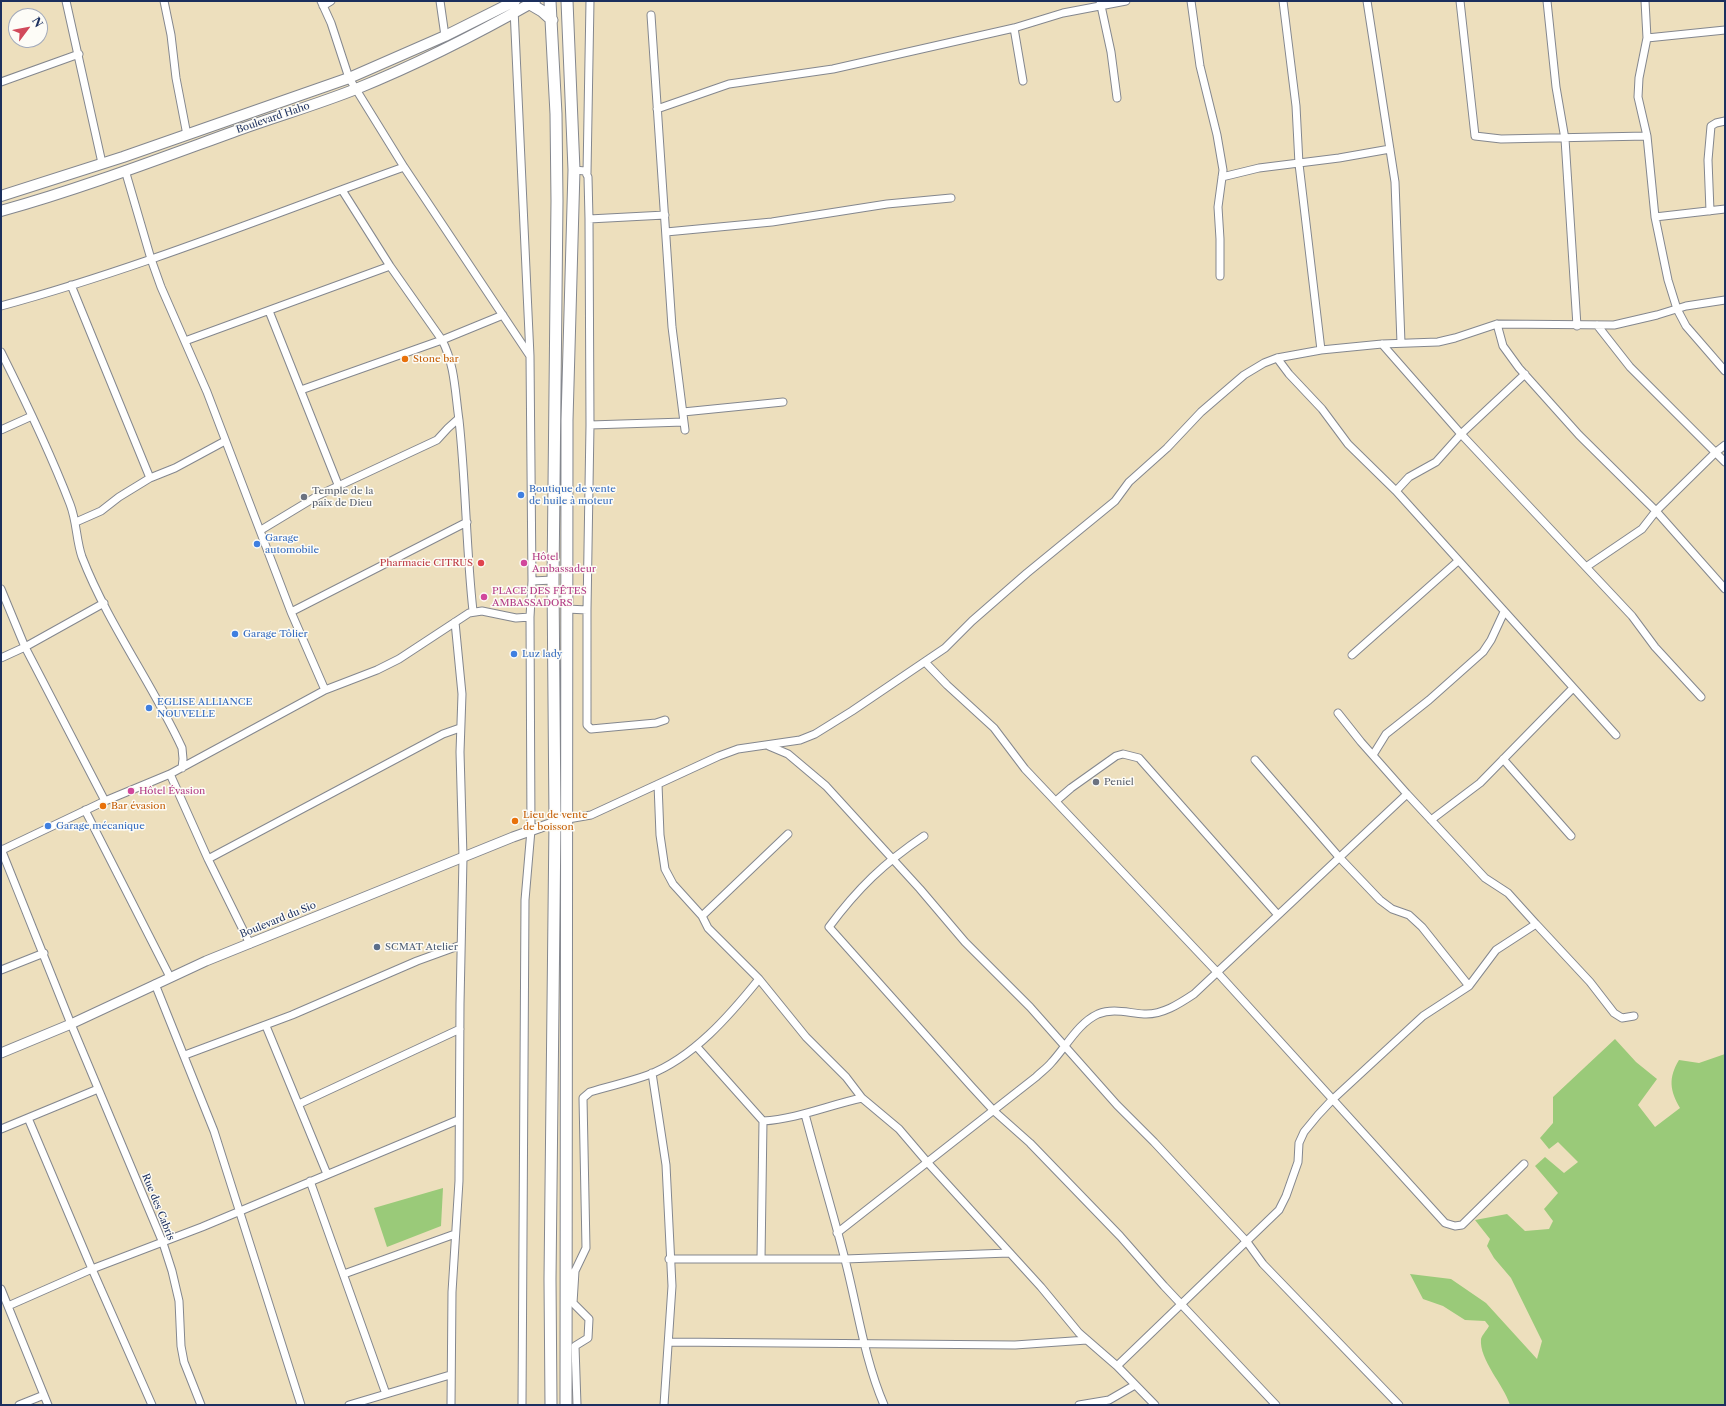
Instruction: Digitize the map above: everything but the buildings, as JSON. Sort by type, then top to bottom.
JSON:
[{"type":"main road","points":[[550,1],[556,114],[557,201],[553,580],[555,821],[550,1249],[551,1405]]},
{"type":"main road","points":[[566,1405],[568,819],[567,420],[574,170],[567,1]]},
{"type":"main road","name":"Boulevard Haho","points":[[1,196],[187,135],[349,78],[445,36],[514,2]]},
{"type":"main road","name":"Boulevard Haho","points":[[1,211],[42,200],[356,89],[444,50],[533,3]]},
{"type":"main road","points":[[533,3],[552,20]]},
{"type":"main road","points":[[390,61],[396,72]]},
{"type":"street","points":[[66,1],[102,163]]},
{"type":"street","points":[[164,1],[187,135]]},
{"type":"street","points":[[331,1],[322,3],[332,23],[349,78],[404,167],[530,356]]},
{"type":"street","points":[[440,1],[445,36]]},
{"type":"street","points":[[590,1],[587,173],[589,219],[590,424],[587,610],[588,728],[636,725],[665,720]]},
{"type":"street","points":[[657,109],[730,84],[833,69],[1014,28],[1063,13],[1100,4],[1126,1]]},
{"type":"street","points":[[1191,1],[1200,66],[1220,149],[1222,177],[1219,187],[1218,207],[1220,276]]},
{"type":"street","points":[[1282,1],[1296,106],[1299,164],[1321,350]]},
{"type":"street","points":[[1367,1],[1395,182],[1401,343]]},
{"type":"street","points":[[1460,1],[1475,136],[1501,139],[1565,139],[1647,136]]},
{"type":"street","points":[[1547,1],[1556,87],[1565,139],[1577,326]]},
{"type":"street","points":[[1645,1],[1647,38],[1639,78],[1638,97],[1647,136],[1655,217],[1668,280],[1677,309],[1686,326],[1725,370]]},
{"type":"street","points":[[514,2],[530,356],[532,581],[530,617],[531,830],[525,900],[522,1405]]},
{"type":"street","points":[[1100,4],[1111,52],[1116,98]]},
{"type":"street","points":[[651,16],[672,328],[685,430]]},
{"type":"street","points":[[1014,28],[1023,81]]},
{"type":"street","points":[[1647,38],[1725,30]]},
{"type":"street","points":[[1,82],[79,54]]},
{"type":"street","points":[[1710,210],[1708,160],[1711,126],[1725,121]]},
{"type":"street","points":[[1222,177],[1260,168],[1299,164],[1390,150]]},
{"type":"street","points":[[1,306],[151,259],[404,167]]},
{"type":"street","points":[[125,170],[151,259],[161,287],[185,341],[225,440],[261,530],[291,612],[325,690]]},
{"type":"street","points":[[574,170],[585,171],[587,173]]},
{"type":"street","points":[[342,190],[390,266],[442,340],[449,354],[452,366],[458,419],[473,611]]},
{"type":"street","points":[[666,232],[772,222],[888,204],[951,198]]},
{"type":"street","points":[[1655,217],[1725,209]]},
{"type":"street","points":[[589,219],[665,214]]},
{"type":"street","points":[[185,341],[390,266]]},
{"type":"street","points":[[71,285],[150,478]]},
{"type":"street","points":[[568,819],[591,815],[718,756],[738,749],[768,746],[800,740],[815,734],[852,712],[945,648],[972,621],[1026,573],[1115,501],[1129,482],[1167,448],[1201,412],[1255,367],[1277,358],[1321,350],[1382,344],[1438,342],[1497,324],[1577,326],[1614,325],[1677,309],[1725,300]]},
{"type":"street","points":[[269,311],[339,487]]},
{"type":"street","points":[[301,390],[442,340],[503,315]]},
{"type":"street","points":[[1497,324],[1503,346],[1525,374],[1579,435],[1656,511],[1725,589]]},
{"type":"street","points":[[1597,325],[1630,367],[1725,462]]},
{"type":"street","points":[[1382,344],[1461,434],[1632,616],[1655,647],[1701,697]]},
{"type":"street","points":[[1,352],[56,467],[76,522],[78,541],[82,556],[104,603],[182,748],[182,768]]},
{"type":"street","points":[[1277,358],[1289,374],[1322,408],[1348,444],[1396,491],[1616,735]]},
{"type":"street","points":[[1396,491],[1409,477],[1436,462],[1461,434],[1525,374]]},
{"type":"street","points":[[683,412],[783,402]]},
{"type":"street","points":[[1,430],[32,416]]},
{"type":"street","points":[[261,530],[319,495],[437,440],[458,419]]},
{"type":"street","points":[[590,424],[684,422]]},
{"type":"street","points":[[76,522],[101,511],[119,496],[150,478],[175,468],[225,440]]},
{"type":"street","points":[[1586,567],[1646,526],[1656,511],[1725,445]]},
{"type":"street","points":[[291,612],[467,522]]},
{"type":"street","points":[[1352,655],[1458,561]]},
{"type":"street","points":[[532,581],[553,580]]},
{"type":"street","points":[[1,589],[25,647],[104,801]]},
{"type":"street","points":[[1,658],[25,647],[104,603]]},
{"type":"street","points":[[567,609],[587,610]]},
{"type":"street","points":[[1,849],[104,801],[170,774],[325,690],[363,676],[400,659],[473,611],[492,612],[516,618],[530,617]]},
{"type":"street","points":[[1373,755],[1386,734],[1429,700],[1483,652],[1491,640],[1504,612]]},
{"type":"street","points":[[451,1405],[450,1375],[452,1292],[459,1181],[458,1120],[463,857],[460,728],[462,694],[455,622]]},
{"type":"street","points":[[926,662],[946,685],[994,728],[1025,769],[1217,972],[1445,1223],[1455,1226],[1462,1224],[1478,1211],[1524,1164]]},
{"type":"street","points":[[1431,820],[1480,783],[1573,688]]},
{"type":"street","points":[[1338,713],[1407,794],[1485,878],[1508,893],[1590,982],[1614,1013],[1622,1018],[1634,1016]]},
{"type":"street","points":[[208,859],[429,742],[460,728]]},
{"type":"street","points":[[768,746],[788,754],[817,777],[920,889],[965,942],[1030,1007],[1064,1047],[1247,1242],[1263,1264],[1399,1405]]},
{"type":"street","points":[[1056,801],[1071,788],[1116,756],[1123,754],[1139,758],[1278,915]]},
{"type":"street","points":[[1503,759],[1572,836]]},
{"type":"street","points":[[1255,760],[1339,857],[1380,900],[1392,909],[1409,915],[1422,927],[1469,986]]},
{"type":"street","points":[[170,774],[208,859],[250,944]]},
{"type":"street","points":[[658,784],[660,835],[665,869],[673,884],[702,916],[708,928],[759,979],[806,1037],[846,1077],[862,1098],[899,1129],[1087,1340],[1117,1366],[1155,1405]]},
{"type":"street","points":[[837,1233],[994,1111],[1051,1064],[1079,1029],[1097,1015],[1109,1011],[1145,1014],[1162,1011],[1178,1005],[1194,994],[1407,794]]},
{"type":"street","points":[[85,810],[170,977]]},
{"type":"street","name":"Boulevard du Sio","points":[[1,1053],[71,1024],[170,977],[531,830],[555,821],[568,819]]},
{"type":"street","points":[[702,916],[788,834]]},
{"type":"street","points":[[924,836],[891,859],[860,888],[829,927],[994,1111],[1030,1143],[1120,1236],[1181,1304],[1276,1405]]},
{"type":"street","name":"Rue des Cabris","points":[[1,849],[44,953],[71,1024],[163,1243],[179,1300],[181,1346],[184,1362],[201,1405]]},
{"type":"street","points":[[1117,1366],[1279,1210],[1298,1162],[1299,1143],[1304,1132],[1332,1100],[1423,1016],[1469,986],[1496,950],[1536,924]]},
{"type":"street","points":[[185,1055],[266,1026],[417,960],[461,945]]},
{"type":"street","points":[[1,970],[44,953]]},
{"type":"street","points":[[577,1405],[575,1346],[588,1338],[589,1319],[573,1303],[575,1271],[586,1248],[583,1098],[590,1092],[652,1073],[697,1047],[738,1005],[759,979]]},
{"type":"street","points":[[155,984],[185,1055],[214,1131],[301,1405]]},
{"type":"street","points":[[266,1026],[327,1174]]},
{"type":"street","points":[[299,1104],[460,1029]]},
{"type":"street","points":[[697,1047],[763,1121],[761,1259]]},
{"type":"street","points":[[652,1073],[666,1165],[669,1259],[672,1286],[670,1342],[664,1405]]},
{"type":"street","points":[[1,1130],[98,1088]]},
{"type":"street","points":[[763,1121],[805,1114],[839,1103],[862,1098]]},
{"type":"street","points":[[805,1114],[845,1259],[863,1343],[884,1405]]},
{"type":"street","points":[[28,1118],[92,1270],[152,1405]]},
{"type":"street","points":[[8,1306],[458,1120]]},
{"type":"street","points":[[310,1181],[386,1394]]},
{"type":"street","points":[[344,1274],[456,1234]]},
{"type":"street","points":[[669,1259],[845,1259],[1009,1253]]},
{"type":"street","points":[[566,1278],[575,1271]]},
{"type":"street","points":[[1,1290],[48,1405]]},
{"type":"street","points":[[670,1342],[1015,1345],[1087,1340]]},
{"type":"street","points":[[350,1405],[450,1375]]},
{"type":"street","points":[[1079,1405],[1109,1400],[1135,1385]]},
{"type":"street","points":[[19,1405],[44,1395]]},
{"type":"green space","points":[[1615,1039],[1636,1062],[1657,1079],[1638,1105],[1655,1127],[1680,1108],[1672,1090],[1673,1073],[1679,1060],[1699,1063],[1725,1054],[1725,1405],[1510,1405],[1503,1389],[1488,1364],[1481,1347],[1481,1339],[1489,1326],[1485,1321],[1465,1320],[1443,1306],[1423,1299],[1410,1274],[1451,1279],[1486,1303],[1537,1359],[1542,1341],[1511,1278],[1494,1258],[1487,1246],[1490,1239],[1475,1220],[1507,1214],[1525,1231],[1549,1229],[1553,1221],[1544,1209],[1558,1193],[1535,1166],[1545,1157],[1564,1173],[1578,1162],[1558,1142],[1549,1149],[1540,1138],[1553,1123],[1553,1097]]},
{"type":"green space","points":[[443,1188],[441,1226],[387,1247],[374,1208]]},
{"type":"place","name":"Stone bar","points":[[405,359]]},
{"type":"place","name":"Boutique de vente de huile à moteur","points":[[521,495]]},
{"type":"place","name":"Temple de la paix de Dieu","points":[[304,497]]},
{"type":"place","name":"Garage automobile","points":[[257,544]]},
{"type":"place","name":"Pharmacie CITRUS","points":[[481,563]]},
{"type":"place","name":"Hôtel Ambassadeur","points":[[524,563]]},
{"type":"place","name":"PLACE DES FÊTES AMBASSADORS","points":[[484,597]]},
{"type":"place","name":"Garage Tôlier","points":[[235,634]]},
{"type":"place","name":"Luz lady","points":[[514,654]]},
{"type":"place","name":"EGLISE ALLIANCE NOUVELLE","points":[[149,708]]},
{"type":"place","name":"Peniel","points":[[1096,782]]},
{"type":"place","name":"Hôtel Évasion","points":[[131,791]]},
{"type":"place","name":"Bar évasion","points":[[103,806]]},
{"type":"place","name":"Lieu de vente de boisson","points":[[515,821]]},
{"type":"place","name":"Garage mécanique","points":[[48,826]]},
{"type":"place","name":"SCMAT Atelier","points":[[377,947]]}]
